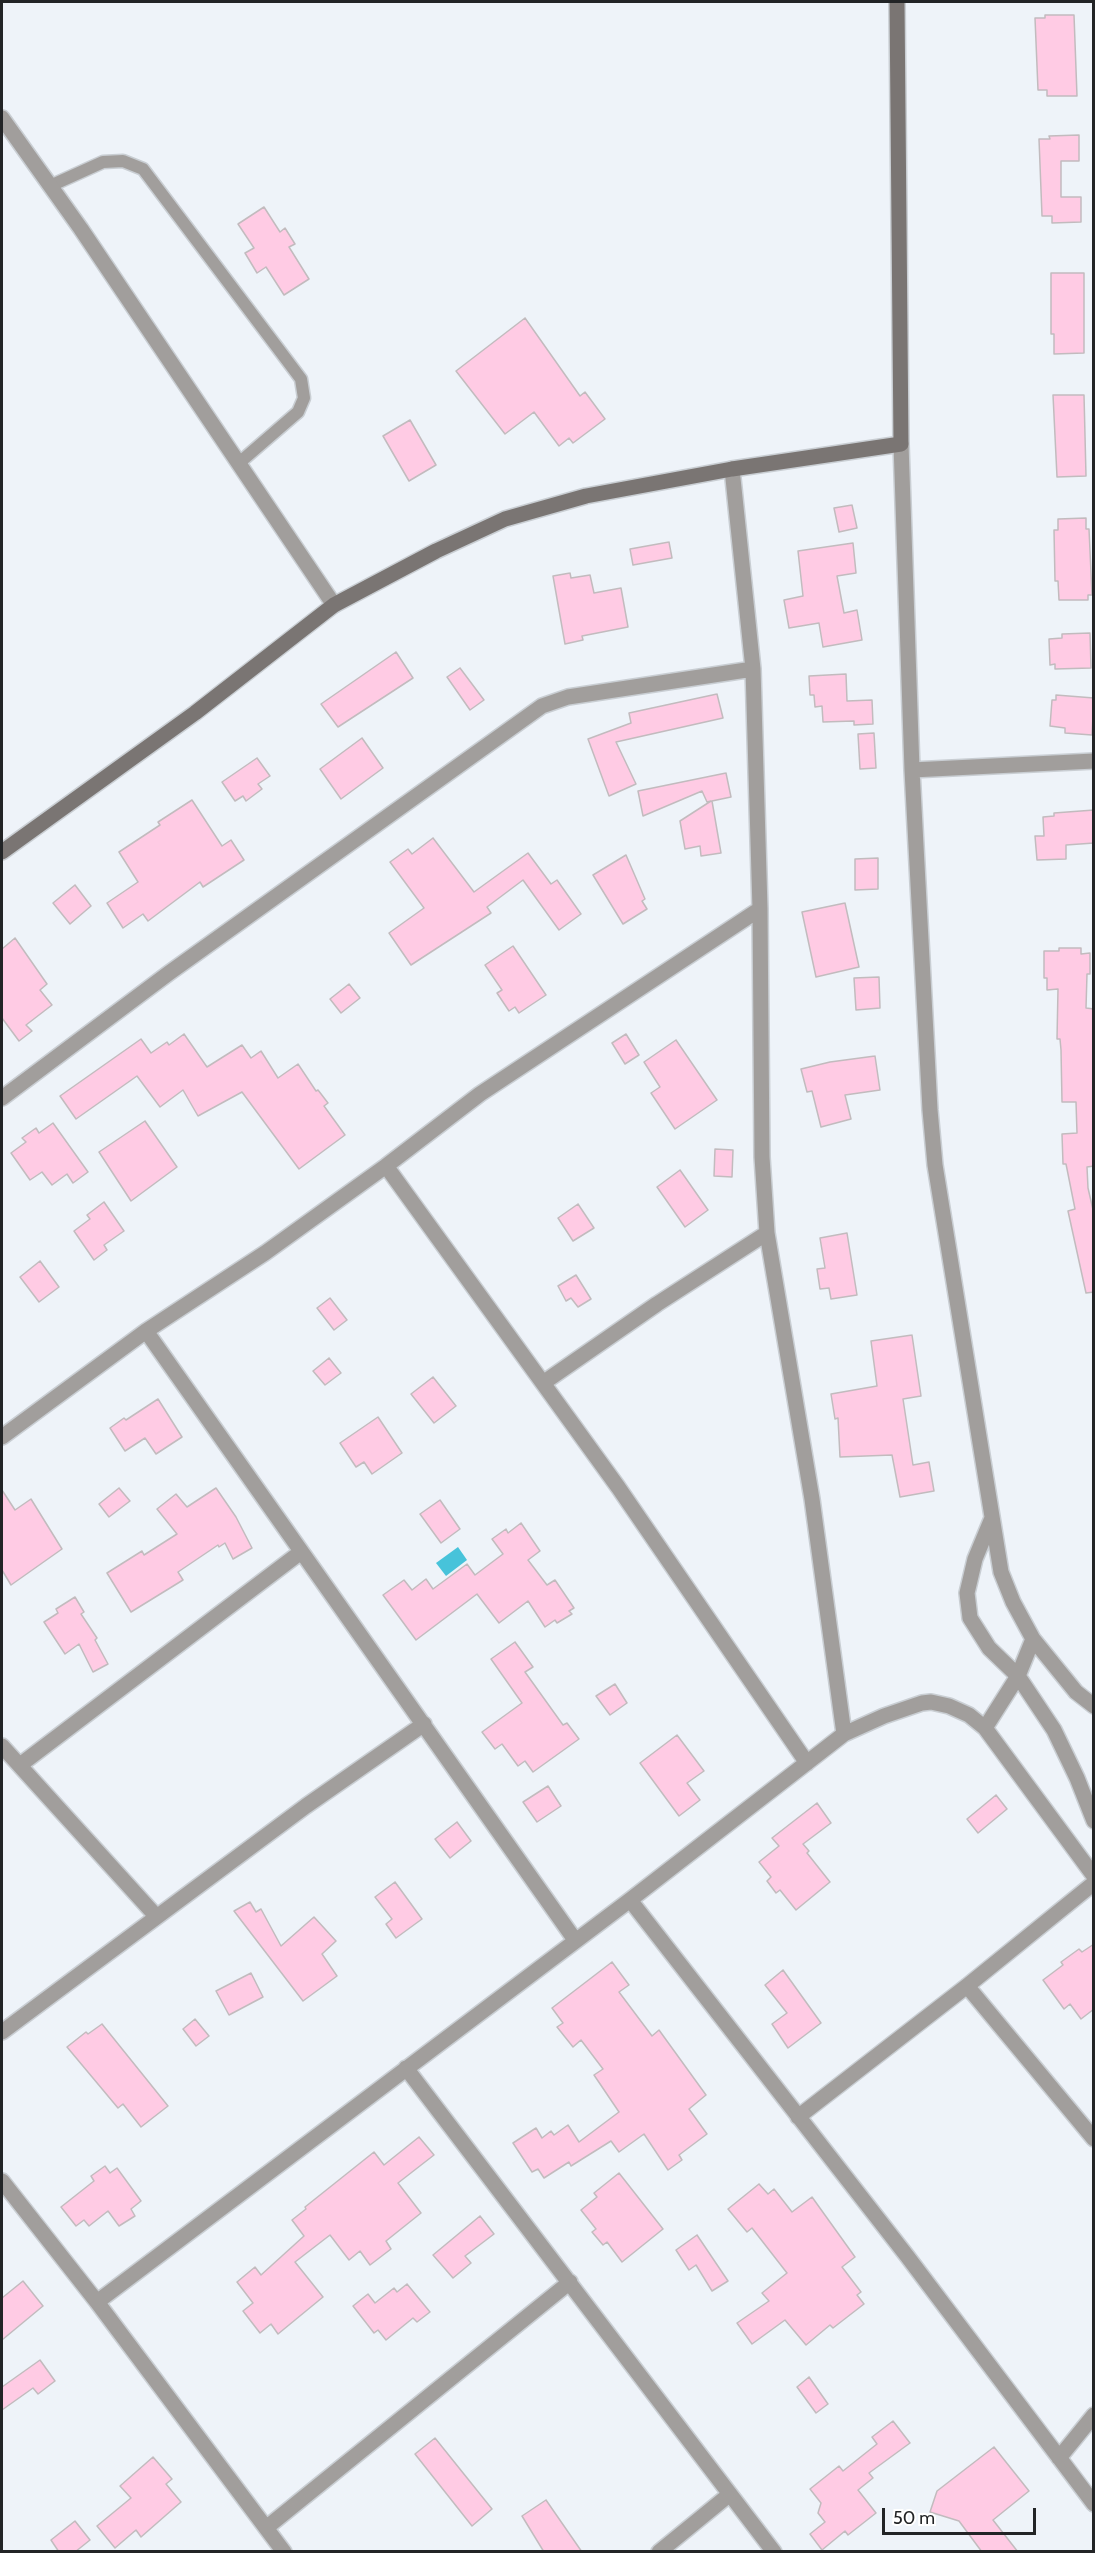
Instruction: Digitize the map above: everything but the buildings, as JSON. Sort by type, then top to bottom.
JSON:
[{"type":"street","points":[[897,2],[901,444],[912,770],[933,1147],[1005,1582],[1033,1639],[1076,1692],[1094,1706]]},
{"type":"street","points":[[2,118],[334,604]]},
{"type":"street","points":[[2,852],[195,713],[334,604],[436,551],[505,519],[586,496],[732,469],[901,444]]},
{"type":"street","points":[[732,469],[753,669],[760,909],[761,1090],[767,1233],[812,1499],[844,1734]]},
{"type":"street","points":[[2,1098],[169,973],[542,706],[568,697],[753,669]]},
{"type":"street","points":[[912,770],[1094,761]]},
{"type":"street","points":[[2,1437],[146,1331],[265,1252],[386,1166],[480,1094],[760,909]]},
{"type":"street","points":[[386,1166],[687,1585],[807,1763]]},
{"type":"street","points":[[543,1383],[657,1304],[767,1233]]},
{"type":"street","points":[[146,1331],[575,1941]]},
{"type":"street","points":[[993,1517],[975,1559],[967,1593],[970,1618],[989,1648],[1018,1676],[1054,1730],[1094,1821]]},
{"type":"street","points":[[20,1765],[301,1552]]},
{"type":"street","points":[[985,1728],[1018,1676],[1033,1639]]},
{"type":"street","points":[[97,2302],[630,1900],[844,1734],[894,1712],[931,1702],[956,1709],[985,1728],[1094,1876]]},
{"type":"street","points":[[2,2032],[306,1806],[424,1724]]},
{"type":"street","points":[[2,1746],[156,1916]]},
{"type":"street","points":[[798,2117],[967,1986],[1094,1883]]},
{"type":"street","points":[[630,1900],[1094,2504]]},
{"type":"street","points":[[967,1986],[1094,2139]]},
{"type":"street","points":[[406,2068],[774,2552]]},
{"type":"street","points":[[2,2181],[97,2302],[284,2552]]},
{"type":"street","points":[[266,2528],[570,2283]]},
{"type":"street","points":[[1059,2458],[1094,2415]]},
{"type":"street","points":[[658,2552],[730,2494]]},
{"type":"lane","points":[[50,186],[103,162],[123,162],[143,169],[301,379],[304,398],[298,412],[239,463]]},
{"type":"water","points":[[458,1547],[467,1560],[446,1576],[436,1563]]}]
